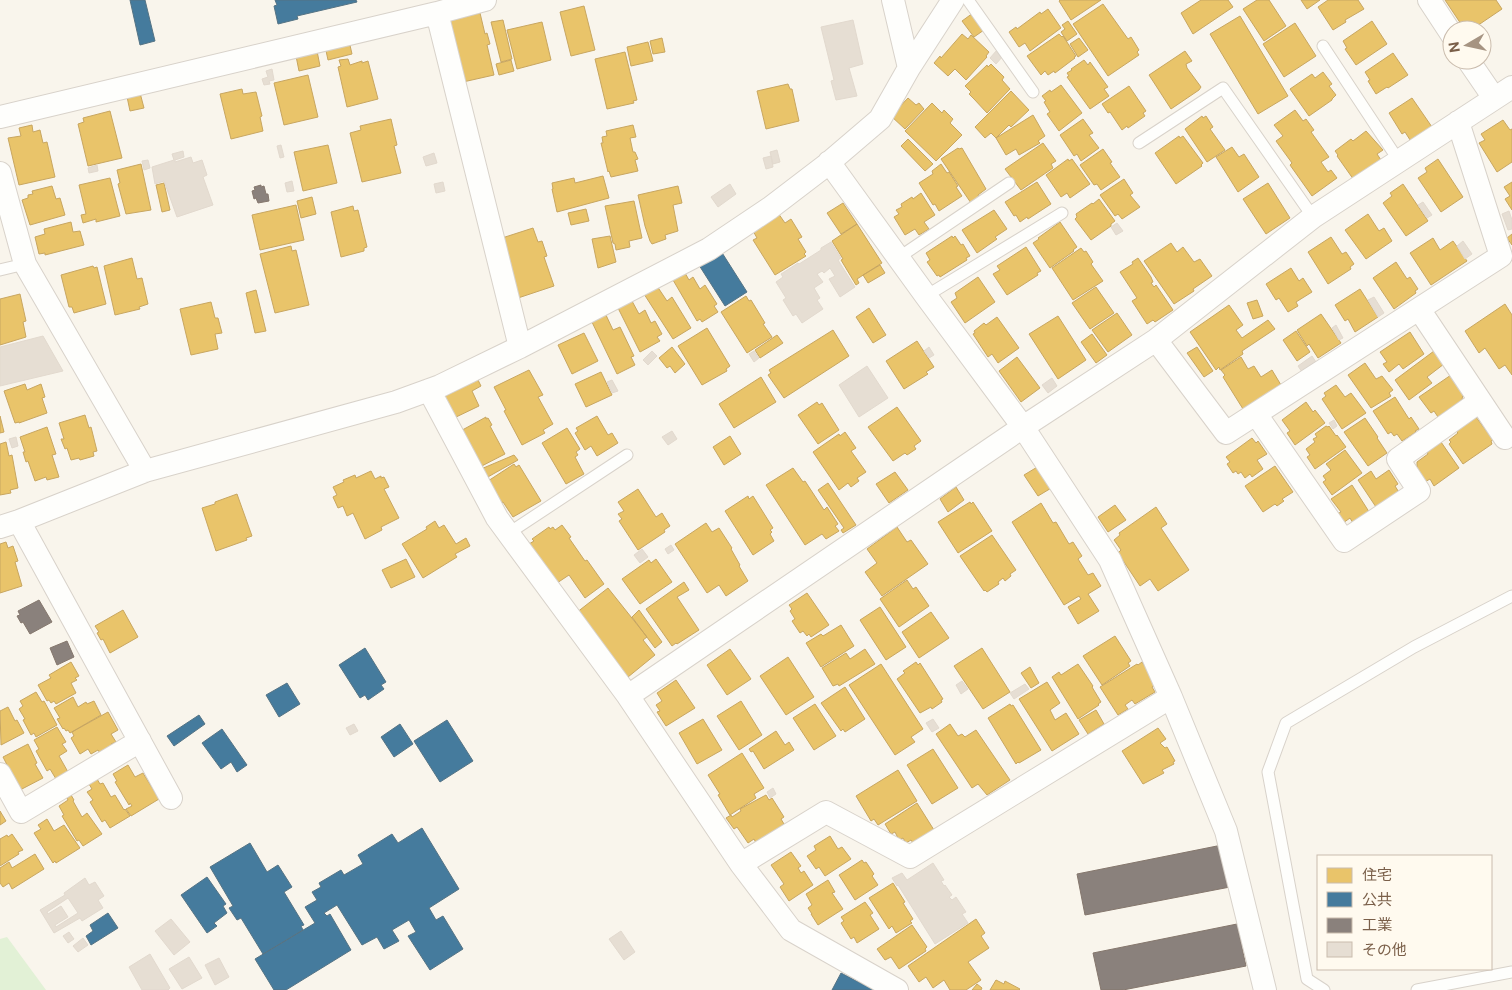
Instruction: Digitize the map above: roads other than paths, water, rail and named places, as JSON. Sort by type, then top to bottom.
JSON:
[{"type":"street","points":[[0,117],[485,0]]},
{"type":"street","points":[[893,0],[910,68]]},
{"type":"street","points":[[171,798],[140,741],[10,524],[145,471],[396,402],[429,390],[520,347],[709,249],[770,208],[880,119],[953,0]]},
{"type":"street","points":[[1429,0],[1442,20]]},
{"type":"street","points":[[437,13],[520,347]]},
{"type":"street","points":[[628,696],[1023,427],[1156,340],[1313,217],[1503,93],[1479,70]]},
{"type":"street","points":[[1156,340],[1226,433],[1501,256],[1458,122]]},
{"type":"street","points":[[829,162],[1023,427],[1110,560],[1171,697],[1226,832],[1265,990]]},
{"type":"street","points":[[0,173],[25,264],[145,471]]},
{"type":"street","points":[[1419,308],[1505,438]]},
{"type":"street","points":[[429,390],[497,518],[628,696],[741,864],[791,930],[897,990]]},
{"type":"street","points":[[1256,414],[1344,540],[1419,491],[1398,459],[1480,401]]},
{"type":"street","points":[[741,864],[826,812],[910,857],[1171,697]]},
{"type":"street","points":[[0,774],[21,812],[140,741]]},
{"type":"lane","points":[[968,0],[1033,92]]},
{"type":"lane","points":[[1323,46],[1399,161]]},
{"type":"lane","points":[[1139,143],[1223,88],[1313,217]]},
{"type":"lane","points":[[898,258],[1008,184]]},
{"type":"lane","points":[[926,296],[1062,213]]},
{"type":"lane","points":[[0,270],[25,264]]},
{"type":"lane","points":[[508,534],[627,455]]},
{"type":"lane","points":[[1324,990],[1307,979],[1268,772],[1286,723],[1414,647],[1512,596]]},
{"type":"lane","points":[[1417,990],[1512,972]]}]
